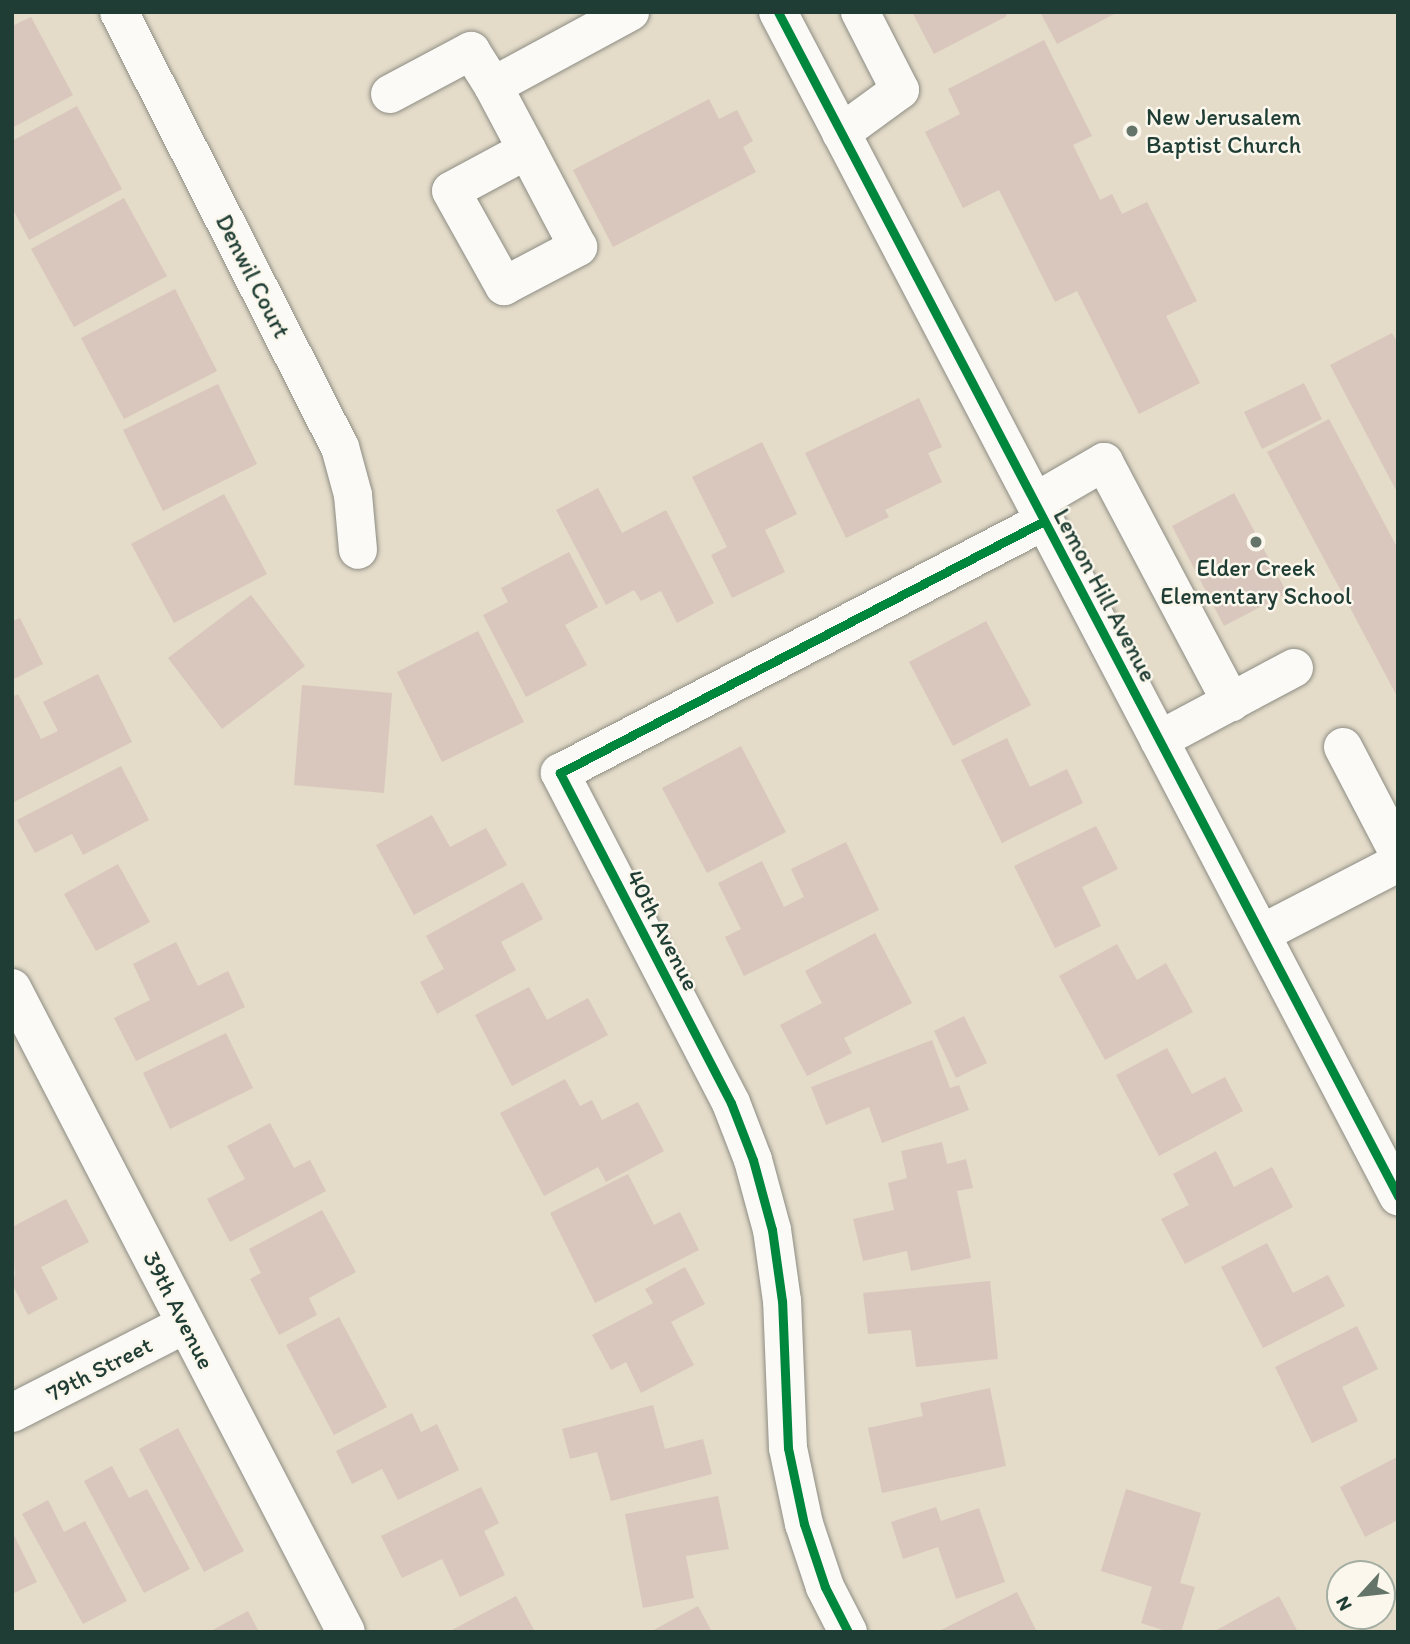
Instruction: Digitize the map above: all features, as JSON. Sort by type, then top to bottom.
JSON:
[{"type":"street","name":"Denwil Court","points":[[119,12],[340,447],[354,495],[358,550]]},
{"type":"street","points":[[493,86],[630,12]]},
{"type":"street","name":"Lemon Hill Avenue","points":[[778,12],[1398,1196]]},
{"type":"street","points":[[841,133],[900,90],[860,12]]},
{"type":"street","points":[[390,94],[471,51],[527,150]]},
{"type":"street","points":[[1040,511],[1104,462],[1231,702]]},
{"type":"street","name":"40th Avenue","points":[[848,1632],[825,1587],[804,1524],[788,1448],[782,1301],[772,1230],[753,1160],[731,1103],[561,773],[1040,511]]},
{"type":"street","points":[[1159,740],[1294,668]]},
{"type":"street","points":[[1343,747],[1398,852]]},
{"type":"street","points":[[1261,934],[1398,863]]},
{"type":"street","name":"39th Avenue","points":[[12,989],[346,1632]]},
{"type":"street","name":"79th Street","points":[[12,1413],[186,1324]]},
{"type":"building","points":[[912,12],[1005,12],[1007,16],[934,54]]},
{"type":"building","points":[[1040,12],[1118,12],[1057,44]]},
{"type":"building","points":[[31,17],[73,95],[12,128],[12,26]]},
{"type":"building","points":[[1044,40],[1092,136],[1073,145],[1100,200],[1112,194],[1122,214],[1147,202],[1197,301],[1166,316],[1200,383],[1139,414],[1077,291],[1055,302],[999,190],[963,208],[925,132],[960,114],[948,89]]},
{"type":"building","points":[[709,99],[719,119],[737,110],[753,141],[743,147],[756,172],[613,247],[573,170]]},
{"type":"building","points":[[77,106],[122,189],[29,240],[12,208],[12,141]]},
{"type":"building","points":[[124,198],[167,276],[74,327],[31,249]]},
{"type":"building","points":[[175,289],[217,371],[124,419],[81,338]]},
{"type":"building","points":[[1392,333],[1398,343],[1398,494],[1330,365]]},
{"type":"building","points":[[1304,383],[1322,419],[1262,449],[1244,412]]},
{"type":"building","points":[[218,384],[257,464],[163,511],[123,430]]},
{"type":"building","points":[[919,398],[942,447],[928,453],[942,482],[885,510],[889,517],[846,538],[805,453]]},
{"type":"building","points":[[1329,419],[1398,549],[1398,698],[1267,452]]},
{"type":"building","points":[[762,442],[797,514],[765,530],[785,572],[732,598],[711,555],[727,547],[692,477]]},
{"type":"building","points":[[598,488],[622,533],[666,510],[714,603],[677,623],[661,591],[641,601],[634,590],[606,605],[556,510]]},
{"type":"building","points":[[1234,493],[1287,593],[1224,626],[1172,526]]},
{"type":"building","points":[[224,494],[267,574],[174,623],[131,544]]},
{"type":"building","points":[[569,552],[598,607],[565,625],[587,665],[526,697],[483,615],[508,602],[501,588]]},
{"type":"building","points":[[251,595],[305,666],[222,729],[168,658]]},
{"type":"building","points":[[20,618],[43,664],[12,680],[12,621]]},
{"type":"building","points":[[986,621],[1031,705],[953,746],[909,662]]},
{"type":"building","points":[[478,631],[524,722],[442,762],[397,672]]},
{"type":"building","points":[[98,674],[132,742],[12,803],[12,697],[18,694],[41,739],[58,731],[43,702]]},
{"type":"building","points":[[302,685],[392,693],[384,793],[294,785]]},
{"type":"building","points":[[1007,738],[1030,787],[1067,769],[1083,803],[1002,843],[961,760]]},
{"type":"building","points":[[741,746],[786,832],[707,873],[662,788]]},
{"type":"building","points":[[121,766],[149,820],[83,855],[72,834],[35,853],[17,820]]},
{"type":"building","points":[[432,815],[450,847],[486,828],[507,865],[414,915],[376,845]]},
{"type":"building","points":[[1096,826],[1118,869],[1082,887],[1101,926],[1055,948],[1014,866]]},
{"type":"building","points":[[846,842],[879,910],[744,976],[725,937],[741,929],[718,883],[762,861],[784,907],[804,897],[791,869]]},
{"type":"building","points":[[118,864],[150,922],[96,951],[64,894]]},
{"type":"building","points":[[523,882],[543,919],[501,942],[516,970],[437,1014],[420,982],[444,969],[426,936]]},
{"type":"building","points":[[875,933],[912,1003],[844,1038],[852,1053],[807,1076],[780,1025],[822,1003],[805,971]]},
{"type":"building","points":[[176,942],[198,986],[228,971],[245,1007],[136,1061],[114,1018],[150,1000],[133,964]]},
{"type":"building","points":[[1117,944],[1137,980],[1166,963],[1193,1012],[1105,1060],[1059,976]]},
{"type":"building","points":[[529,987],[547,1020],[588,998],[608,1035],[512,1086],[475,1015]]},
{"type":"building","points":[[964,1016],[987,1063],[956,1078],[934,1031]]},
{"type":"building","points":[[226,1033],[253,1088],[170,1129],[143,1073]]},
{"type":"building","points":[[932,1040],[950,1088],[959,1085],[969,1110],[882,1143],[869,1107],[826,1125],[811,1087]]},
{"type":"building","points":[[1167,1048],[1192,1094],[1225,1077],[1243,1111],[1159,1156],[1116,1075]]},
{"type":"building","points":[[565,1079],[580,1106],[592,1100],[602,1120],[638,1102],[664,1151],[606,1182],[598,1167],[544,1196],[500,1113]]},
{"type":"building","points":[[270,1123],[294,1168],[310,1160],[326,1191],[230,1242],[207,1199],[245,1179],[227,1146]]},
{"type":"building","points":[[942,1142],[947,1164],[966,1159],[973,1188],[957,1191],[971,1258],[911,1271],[907,1251],[863,1261],[853,1219],[894,1210],[888,1183],[907,1178],[901,1151]]},
{"type":"building","points":[[1216,1151],[1234,1187],[1272,1167],[1293,1207],[1185,1264],[1161,1219],[1189,1205],[1173,1174]]},
{"type":"building","points":[[628,1174],[654,1225],[680,1212],[699,1250],[595,1303],[550,1213]]},
{"type":"building","points":[[66,1199],[89,1242],[41,1267],[58,1299],[28,1315],[12,1284],[15,1275],[12,1227]]},
{"type":"building","points":[[322,1210],[356,1272],[309,1298],[317,1315],[279,1335],[250,1279],[261,1273],[249,1249]]},
{"type":"building","points":[[1267,1243],[1293,1293],[1328,1275],[1345,1306],[1263,1348],[1221,1267]]},
{"type":"building","points":[[685,1267],[705,1304],[671,1322],[694,1365],[641,1393],[626,1362],[611,1370],[592,1335],[653,1303],[645,1289]]},
{"type":"building","points":[[990,1281],[998,1359],[916,1367],[911,1330],[868,1334],[863,1293]]},
{"type":"building","points":[[339,1317],[387,1407],[334,1435],[286,1345]]},
{"type":"building","points":[[1357,1326],[1378,1369],[1342,1387],[1358,1421],[1312,1443],[1275,1367]]},
{"type":"building","points":[[990,1388],[1006,1466],[882,1493],[868,1428],[923,1416],[920,1403]]},
{"type":"building","points":[[653,1405],[665,1449],[703,1439],[712,1474],[611,1501],[597,1452],[570,1459],[562,1429]]},
{"type":"building","points":[[412,1413],[421,1432],[437,1424],[459,1470],[398,1500],[382,1469],[352,1484],[336,1451]]},
{"type":"building","points":[[178,1428],[244,1551],[204,1572],[139,1449]]},
{"type":"building","points":[[1397,1457],[1398,1520],[1365,1537],[1340,1487]]},
{"type":"building","points":[[112,1466],[129,1498],[147,1489],[190,1569],[144,1593],[84,1481]]},
{"type":"building","points":[[481,1487],[499,1523],[484,1531],[505,1575],[460,1597],[442,1559],[402,1578],[381,1536]]},
{"type":"building","points":[[1126,1489],[1201,1513],[1180,1583],[1195,1587],[1181,1632],[1169,1632],[1141,1623],[1152,1587],[1101,1571]]},
{"type":"building","points":[[718,1496],[729,1549],[686,1556],[694,1598],[643,1608],[625,1514]]},
{"type":"building","points":[[48,1500],[64,1532],[85,1521],[127,1601],[83,1624],[22,1514]]},
{"type":"building","points":[[936,1507],[941,1521],[979,1508],[1005,1582],[956,1599],[938,1547],[903,1559],[891,1522]]},
{"type":"building","points":[[12,1531],[37,1582],[12,1594]]},
{"type":"building","points":[[1017,1592],[1037,1632],[937,1632]]},
{"type":"building","points":[[516,1596],[535,1632],[448,1632]]},
{"type":"building","points":[[1279,1596],[1298,1632],[1213,1632]]},
{"type":"building","points":[[698,1606],[712,1632],[650,1632]]},
{"type":"building","points":[[248,1611],[259,1632],[209,1632]]},
{"type":"cycle path","points":[[778,12],[1398,1196]]},
{"type":"cycle path","points":[[848,1632],[825,1587],[804,1524],[788,1448],[782,1301],[772,1230],[753,1160],[731,1103],[560,773],[1044,521]]},
{"type":"place","name":"New Jerusalem Baptist Church","points":[[1132,131]]},
{"type":"place","name":"Elder Creek Elementary School","points":[[1256,542]]}]
